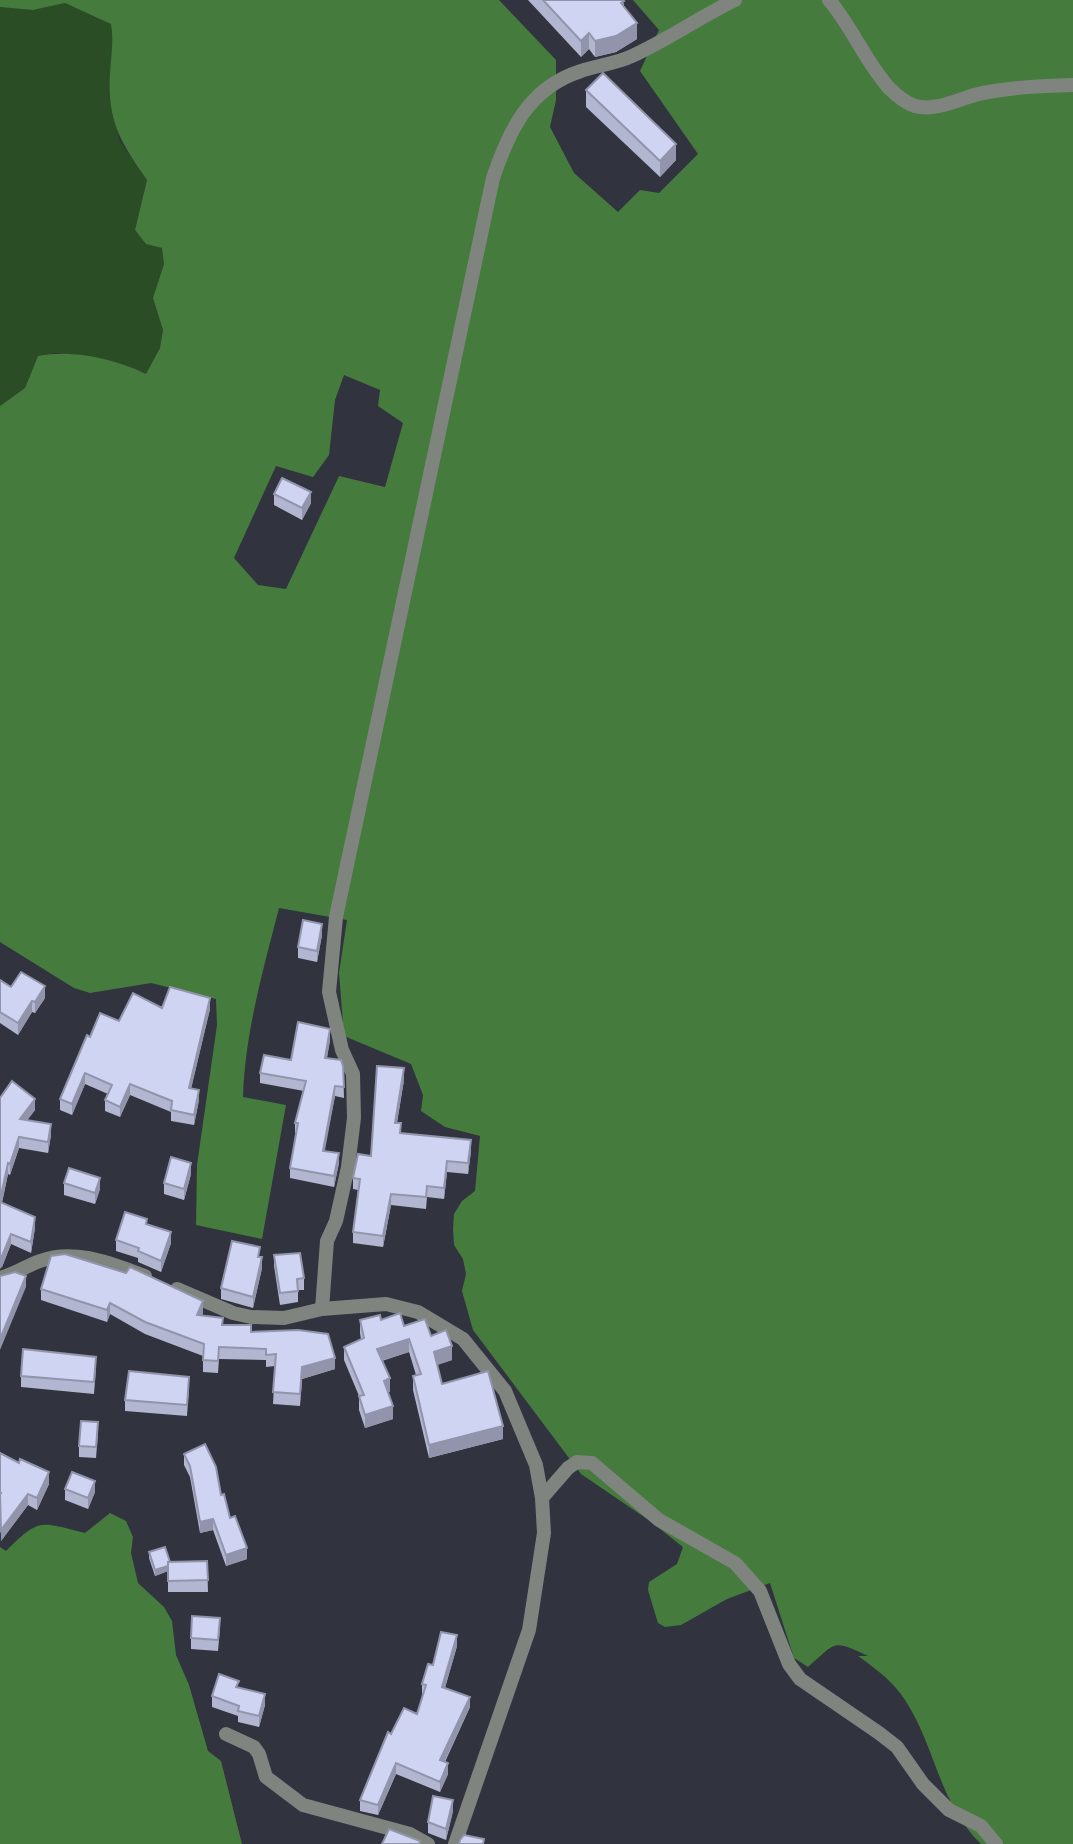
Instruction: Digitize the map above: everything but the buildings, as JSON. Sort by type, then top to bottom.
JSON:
[{"type":"street","points":[[322,1309],[327,1241],[336,1221],[348,1167],[354,1118],[353,1074],[342,1050],[329,992],[336,917],[493,178],[515,122],[525,109],[554,85],[571,74],[614,64],[635,55],[735,0]]},
{"type":"street","points":[[829,0],[840,12],[859,49],[888,87],[914,106],[940,106],[982,93],[1049,83],[1073,85]]},
{"type":"street","points":[[0,1278],[54,1256],[82,1257],[146,1276],[233,1314],[269,1319],[322,1309],[386,1304],[418,1312],[463,1339],[505,1391],[536,1465],[542,1498],[544,1533],[529,1630],[455,1844]]},
{"type":"street","points":[[542,1498],[568,1468],[577,1462],[592,1463],[659,1520],[735,1563],[760,1591],[789,1664],[800,1679],[888,1740],[923,1784],[949,1810],[981,1826],[996,1844]]},
{"type":"street","points":[[226,1734],[254,1748],[259,1754],[265,1777],[303,1805],[410,1834],[428,1844]]},
{"type":"green space","points":[[0,0],[499,0],[556,60],[556,100],[550,127],[574,173],[618,212],[640,190],[659,193],[698,154],[640,71],[659,30],[633,0],[1073,0],[1073,1844],[981,1844],[955,1810],[924,1736],[900,1693],[884,1676],[858,1656],[868,1656],[848,1647],[841,1645],[830,1648],[808,1667],[794,1658],[770,1583],[727,1599],[681,1625],[665,1627],[658,1623],[648,1590],[649,1582],[677,1564],[683,1547],[581,1474],[473,1330],[462,1291],[466,1274],[463,1259],[454,1245],[453,1229],[454,1214],[462,1201],[475,1191],[480,1136],[445,1127],[421,1111],[423,1095],[411,1064],[344,1036],[339,973],[347,920],[279,908],[251,1025],[244,1073],[243,1097],[286,1105],[262,1239],[196,1225],[197,1165],[217,1025],[216,999],[151,983],[90,993],[74,988],[0,942],[0,406],[25,388],[38,356],[65,354],[93,357],[146,374],[160,348],[163,330],[153,298],[164,264],[162,248],[146,244],[135,230],[147,180],[123,143],[111,105],[111,24],[65,3],[33,10],[0,7]],"holes":[[[344,375],[380,390],[378,406],[403,423],[385,487],[339,476],[286,589],[258,585],[234,558],[276,466],[313,477],[329,455],[335,400]]]},
{"type":"green space","points":[[65,3],[111,23],[114,36],[110,73],[119,140],[147,180],[135,230],[146,244],[162,248],[164,264],[153,298],[163,330],[160,348],[146,374],[72,354],[38,356],[25,388],[0,406],[0,7],[33,10]]},
{"type":"green space","points":[[110,1513],[126,1521],[133,1537],[131,1553],[138,1583],[164,1607],[172,1621],[176,1655],[189,1685],[208,1751],[221,1761],[242,1844],[0,1844],[0,1547],[6,1551],[26,1532],[41,1525],[85,1533]]}]
